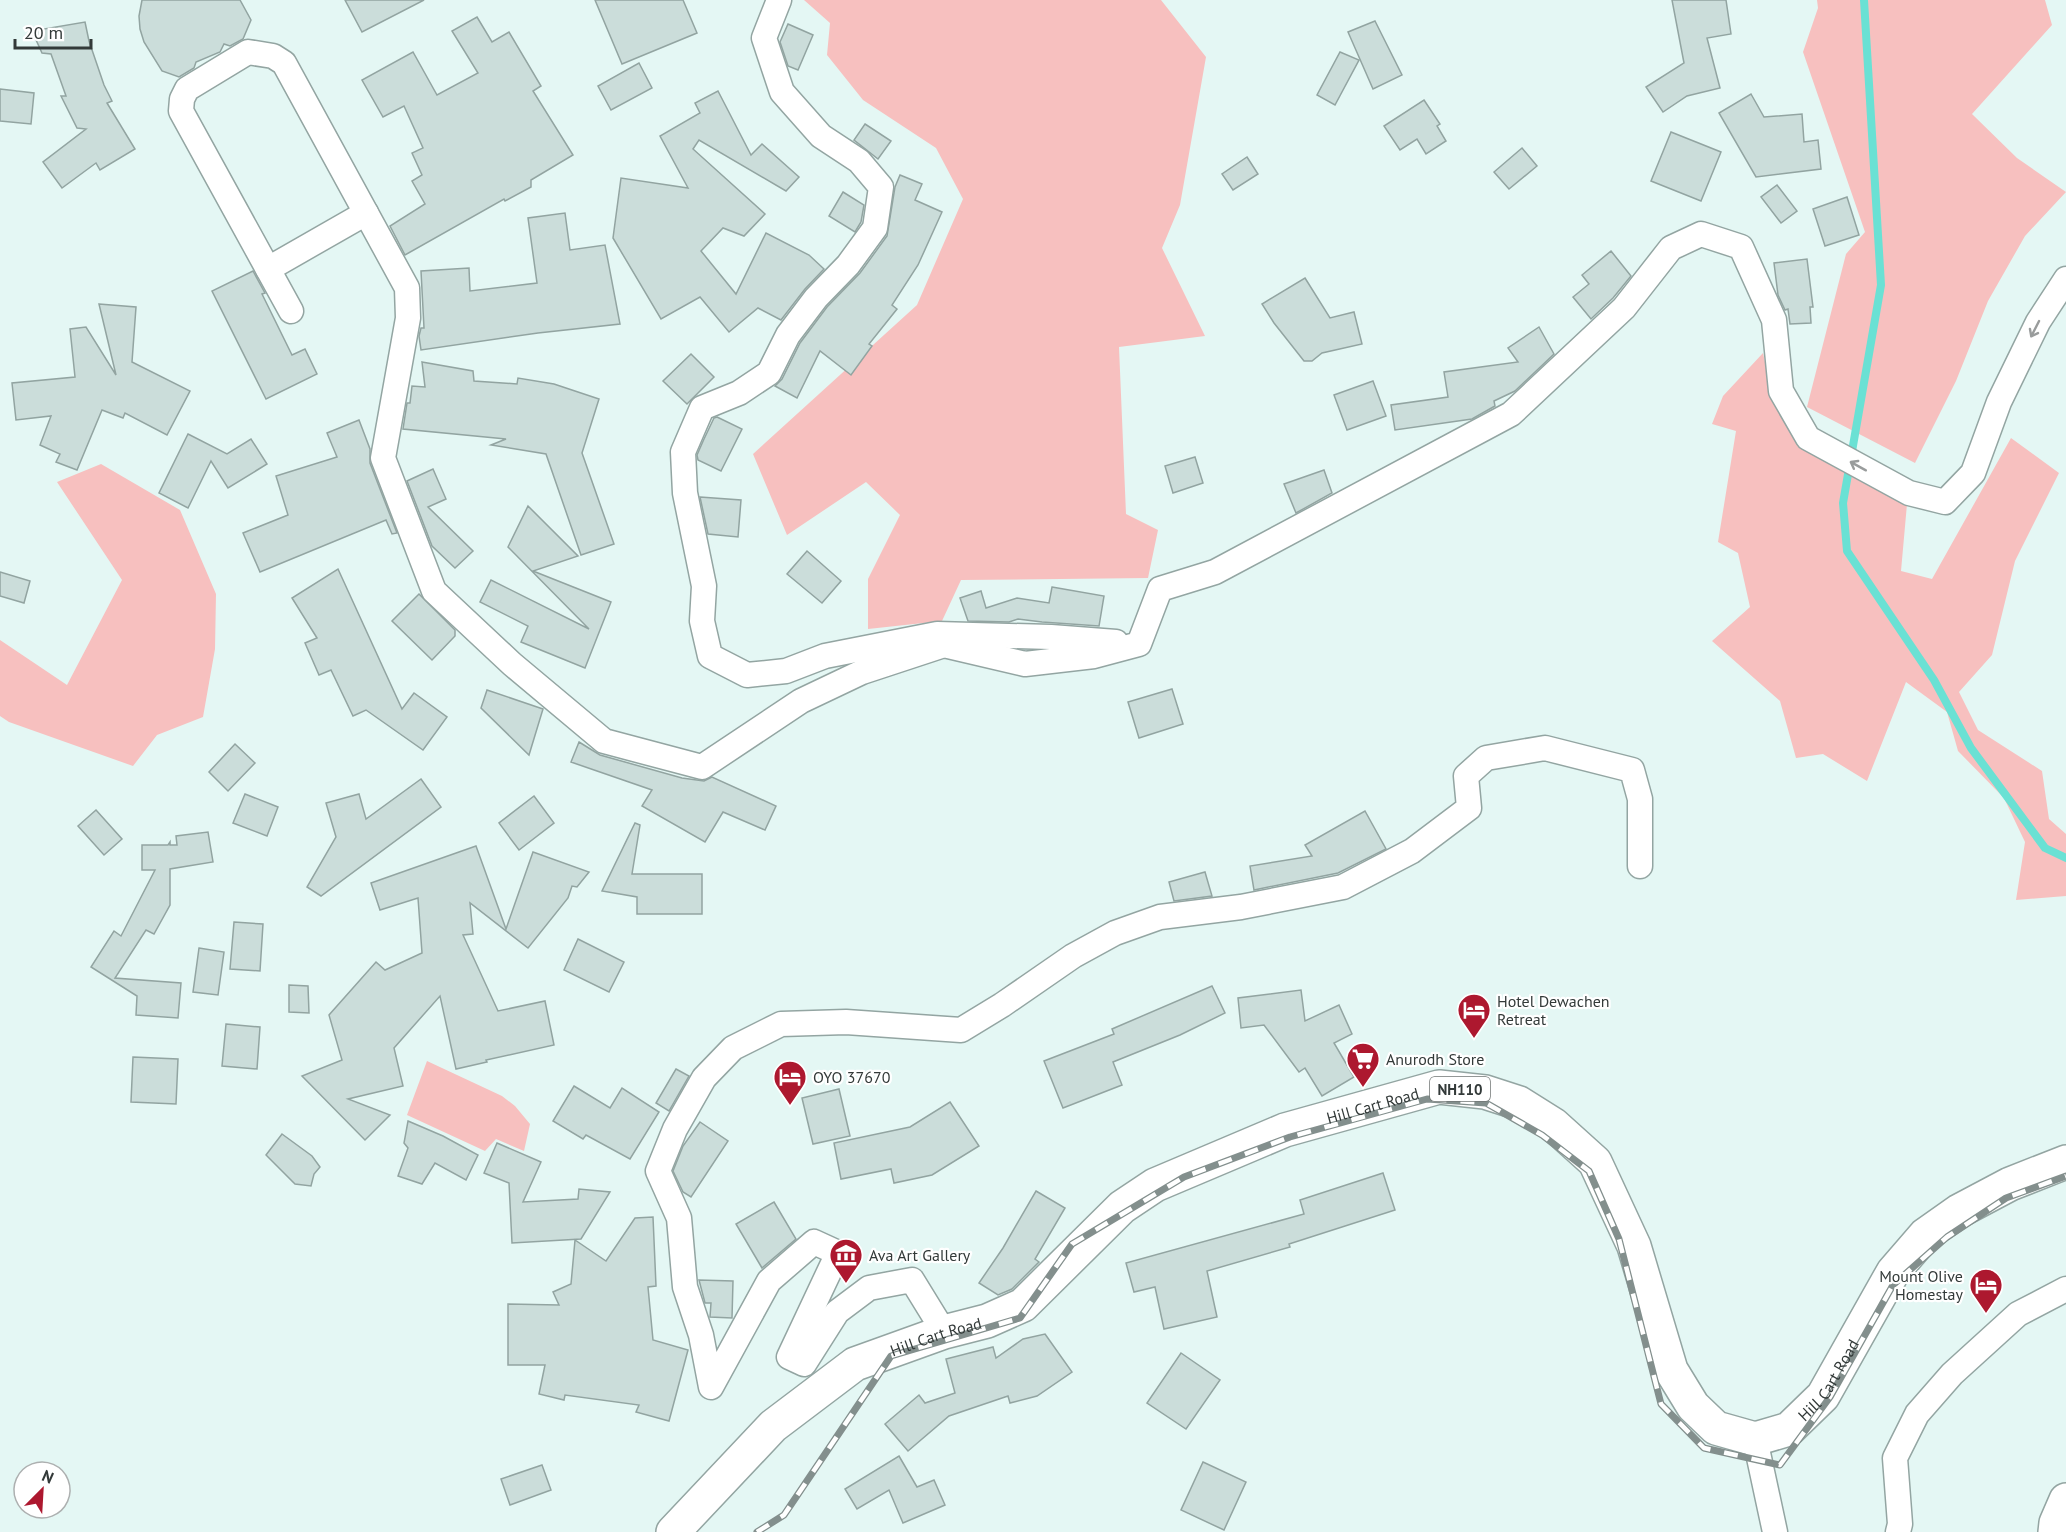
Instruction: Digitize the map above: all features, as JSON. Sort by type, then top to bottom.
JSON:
[{"type":"main road","name":"Hill Cart Road","points":[[673,1532],[773,1426],[855,1364],[944,1332],[987,1322],[1023,1305],[1122,1208],[1155,1185],[1285,1130],[1439,1087],[1485,1092],[1519,1103],[1554,1125],[1595,1162],[1634,1246],[1671,1371],[1693,1406],[1716,1428],[1755,1439],[1789,1429],[1823,1396],[1893,1272],[1925,1235],[1959,1211],[2000,1189],[2066,1162]]},
{"type":"main road","points":[[2055,1532],[2056,1523],[2066,1500]]},
{"type":"street","points":[[779,0],[764,38],[782,92],[821,136],[859,161],[880,187],[874,228],[848,265],[816,298],[788,335],[769,373],[739,393],[702,408],[683,452],[685,493],[704,586],[702,621],[710,656],[747,675],[786,671],[825,656],[937,634],[1051,637],[1139,644]]},
{"type":"street","points":[[291,311],[181,111],[182,99],[187,89],[248,52],[273,56],[284,63],[407,288],[408,318],[383,458],[434,591],[512,664],[604,741],[702,767],[801,701],[862,672],[944,645],[1025,664],[1094,656],[1139,644]]},
{"type":"street","points":[[268,268],[366,213]]},
{"type":"street","points":[[1139,644],[1160,590],[1215,572],[1511,414],[1624,308],[1671,248],[1701,234],[1741,247],[1774,320],[1781,391],[1808,438],[1909,493],[1945,502],[1973,473],[2004,392],[2038,321],[2066,279]]},
{"type":"street","points":[[944,1332],[912,1280],[870,1288],[837,1312],[804,1364],[789,1357],[838,1253],[814,1242],[769,1281],[711,1387],[701,1335],[685,1287],[679,1218],[658,1171],[675,1129],[704,1078],[734,1047],[781,1024],[846,1022],[961,1030],[1073,956],[1115,933],[1160,918],[1242,907],[1343,886],[1413,851],[1469,808],[1466,776],[1486,758],[1545,748],[1632,770],[1640,799],[1640,866]]},
{"type":"street","points":[[1898,1532],[1900,1524],[1895,1458],[1917,1414],[1952,1374],[2018,1314],[2066,1289]]},
{"type":"street","points":[[1755,1439],[1775,1532]]},
{"type":"shaded area","points":[[804,0],[1161,0],[1206,57],[1180,205],[1162,248],[1205,336],[1119,347],[1126,514],[1158,530],[1148,578],[961,580],[942,621],[868,629],[868,579],[900,515],[866,482],[787,535],[753,454],[917,305],[963,199],[936,148],[863,100],[827,55],[830,23]]},
{"type":"shaded area","points":[[1817,0],[2045,0],[2052,25],[1972,114],[2017,158],[2066,192],[2025,236],[1988,301],[1956,381],[1915,463],[1807,407],[1846,254],[1865,232],[1803,52],[1818,8]]},
{"type":"shaded area","points":[[1763,353],[1772,395],[1907,504],[1901,571],[1932,579],[2011,438],[2059,473],[2015,561],[1992,655],[1959,692],[1978,730],[2042,771],[2049,819],[2066,834],[2066,896],[2016,900],[2025,842],[2004,798],[1958,751],[1947,712],[1906,682],[1867,781],[1823,754],[1796,758],[1780,701],[1712,641],[1750,607],[1738,553],[1718,542],[1736,431],[1712,424],[1723,396]]},
{"type":"shaded area","points":[[101,464],[180,510],[216,594],[215,649],[203,717],[157,735],[133,766],[9,722],[0,716],[0,640],[67,685],[122,580],[57,482]]},
{"type":"shaded area","points":[[427,1061],[502,1096],[515,1106],[530,1124],[524,1151],[496,1139],[485,1151],[407,1115]]},
{"type":"building","points":[[142,0],[240,0],[251,20],[243,39],[230,46],[224,44],[220,52],[196,62],[194,68],[179,77],[162,71],[144,42],[139,16]]},
{"type":"building","points":[[345,0],[424,0],[362,32]]},
{"type":"building","points":[[595,0],[683,0],[697,33],[622,64]]},
{"type":"building","points":[[1672,0],[1726,0],[1731,34],[1707,38],[1720,88],[1687,96],[1663,112],[1646,87],[1684,63]]},
{"type":"building","points":[[477,17],[492,42],[509,32],[541,86],[533,91],[573,155],[531,180],[531,187],[505,201],[504,199],[405,255],[390,226],[425,204],[412,181],[422,175],[412,153],[423,148],[404,106],[383,117],[362,80],[413,52],[437,95],[478,73],[452,31]]},
{"type":"building","points":[[1375,21],[1402,75],[1373,89],[1348,32]]},
{"type":"building","points":[[85,22],[104,85],[112,101],[107,103],[135,149],[100,170],[96,163],[62,188],[43,162],[86,129],[77,128],[61,96],[66,96],[51,54],[42,53],[32,31]]},
{"type":"building","points":[[788,24],[813,35],[798,70],[788,66],[780,42]]},
{"type":"building","points":[[1340,52],[1359,60],[1335,105],[1317,95]]},
{"type":"building","points":[[639,63],[652,88],[611,110],[598,86]]},
{"type":"building","points":[[0,89],[34,93],[31,124],[0,121]]},
{"type":"building","points":[[718,91],[751,155],[762,144],[799,177],[786,191],[699,140],[693,149],[765,214],[744,236],[723,228],[701,251],[736,294],[766,233],[809,255],[824,269],[781,320],[758,308],[729,332],[700,297],[661,319],[613,238],[621,178],[688,188],[660,136],[700,113],[695,103]]},
{"type":"building","points":[[1751,94],[1764,117],[1802,114],[1804,142],[1818,140],[1821,169],[1756,177],[1719,113]]},
{"type":"building","points":[[1424,100],[1440,124],[1437,126],[1446,141],[1426,154],[1417,139],[1400,150],[1384,126]]},
{"type":"building","points":[[865,124],[891,141],[878,159],[854,140]]},
{"type":"building","points":[[1671,132],[1721,152],[1701,201],[1651,181]]},
{"type":"building","points":[[1522,148],[1537,166],[1509,189],[1494,172]]},
{"type":"building","points":[[1247,157],[1258,174],[1233,190],[1222,174]]},
{"type":"building","points":[[900,175],[922,184],[915,200],[942,212],[918,265],[892,305],[897,309],[869,344],[872,346],[851,375],[820,351],[797,398],[775,386],[782,379],[800,343],[827,307],[860,273],[887,236],[895,187]]},
{"type":"building","points":[[1777,185],[1797,211],[1781,223],[1761,197]]},
{"type":"building","points":[[843,192],[864,205],[861,222],[855,232],[829,216]]},
{"type":"building","points":[[1847,197],[1859,235],[1825,246],[1813,209]]},
{"type":"building","points":[[565,213],[570,250],[605,245],[620,324],[421,350],[419,336],[421,328],[424,328],[421,271],[469,268],[470,291],[537,283],[528,218]]},
{"type":"building","points":[[1611,251],[1631,276],[1613,298],[1591,319],[1573,297],[1589,284],[1582,275]]},
{"type":"building","points":[[1807,259],[1813,307],[1810,307],[1811,323],[1790,324],[1788,309],[1785,310],[1778,295],[1774,263]]},
{"type":"building","points":[[253,271],[292,355],[305,349],[317,374],[266,399],[212,291]]},
{"type":"building","points":[[1305,278],[1330,318],[1354,312],[1362,344],[1322,353],[1312,361],[1304,361],[1262,304]]},
{"type":"building","points":[[99,304],[136,307],[132,362],[190,391],[167,435],[125,413],[123,418],[102,410],[77,470],[56,462],[60,454],[40,445],[51,416],[16,420],[12,383],[75,377],[70,329],[86,327],[116,375]]},
{"type":"building","points":[[1539,327],[1554,354],[1515,391],[1494,401],[1495,406],[1472,419],[1395,430],[1391,405],[1448,397],[1444,372],[1518,362],[1508,348]]},
{"type":"building","points":[[691,354],[714,377],[687,404],[663,381]]},
{"type":"building","points":[[422,362],[473,371],[474,381],[517,384],[518,378],[554,384],[599,399],[582,453],[614,544],[581,555],[546,454],[491,445],[506,439],[403,429],[412,386],[425,387]]},
{"type":"building","points":[[1373,381],[1386,416],[1347,430],[1334,395]]},
{"type":"building","points":[[717,417],[742,429],[721,471],[698,460],[697,455],[714,418]]},
{"type":"building","points":[[359,420],[370,449],[370,463],[397,533],[392,534],[386,520],[260,572],[243,533],[288,515],[276,476],[337,457],[327,433]]},
{"type":"building","points":[[188,434],[227,454],[251,439],[267,464],[228,488],[211,461],[188,508],[159,493]]},
{"type":"building","points":[[1195,457],[1203,483],[1173,493],[1165,466]]},
{"type":"building","points":[[433,469],[446,499],[428,507],[473,551],[455,568],[432,546],[407,481]]},
{"type":"building","points":[[1324,470],[1332,493],[1296,513],[1284,484]]},
{"type":"building","points":[[700,497],[741,500],[738,537],[708,534]]},
{"type":"building","points":[[528,506],[578,556],[533,571],[611,602],[585,668],[521,642],[528,626],[480,602],[491,580],[589,629],[508,547]]},
{"type":"building","points":[[807,551],[841,581],[822,603],[787,574]]},
{"type":"building","points":[[338,569],[402,709],[414,693],[447,717],[423,750],[366,710],[353,716],[331,670],[319,675],[305,643],[317,638],[292,598]]},
{"type":"building","points":[[0,572],[30,581],[24,603],[0,596]]},
{"type":"building","points":[[1052,587],[1104,596],[1099,626],[1018,619],[1009,622],[968,621],[960,598],[981,591],[986,608],[1017,598],[1049,603]]},
{"type":"building","points":[[419,594],[455,630],[455,636],[432,660],[392,621]]},
{"type":"building","points":[[1172,689],[1183,724],[1139,738],[1128,702]]},
{"type":"building","points":[[487,690],[543,709],[529,755],[481,708]]},
{"type":"building","points":[[579,742],[600,755],[682,778],[704,781],[712,777],[776,806],[765,830],[723,812],[705,842],[642,806],[652,790],[571,762]]},
{"type":"building","points":[[235,744],[255,763],[228,791],[209,772]]},
{"type":"building","points":[[421,779],[441,807],[321,896],[307,887],[336,837],[326,803],[359,794],[366,819]]},
{"type":"building","points":[[245,794],[278,807],[267,836],[233,823]]},
{"type":"building","points":[[534,796],[554,823],[519,850],[499,823]]},
{"type":"building","points":[[96,810],[122,839],[104,855],[78,826]]},
{"type":"building","points":[[1365,811],[1386,849],[1338,873],[1254,890],[1250,866],[1312,856],[1305,845]]},
{"type":"building","points":[[635,823],[640,825],[632,874],[702,874],[702,914],[637,914],[637,897],[602,891]]},
{"type":"building","points":[[208,832],[213,862],[170,869],[170,905],[154,934],[146,930],[115,978],[181,983],[178,1018],[136,1015],[137,996],[91,967],[114,931],[121,936],[155,870],[142,870],[142,845],[168,845],[170,842],[170,845],[177,845],[176,836]]},
{"type":"building","points":[[476,846],[506,929],[533,852],[589,872],[577,887],[572,886],[568,898],[528,948],[470,903],[473,934],[463,935],[498,1011],[545,1001],[554,1045],[456,1069],[440,996],[394,1048],[403,1086],[348,1099],[390,1115],[365,1140],[302,1076],[342,1060],[329,1015],[376,962],[385,970],[422,953],[418,898],[380,910],[371,883]]},
{"type":"building","points":[[1205,872],[1212,896],[1174,901],[1169,882]]},
{"type":"building","points":[[234,922],[263,924],[260,971],[230,969]]},
{"type":"building","points":[[578,939],[624,962],[609,992],[564,970]]},
{"type":"building","points":[[199,948],[224,952],[218,995],[193,992]]},
{"type":"building","points":[[289,985],[308,986],[309,1013],[289,1012]]},
{"type":"building","points":[[1212,986],[1225,1013],[1180,1035],[1113,1062],[1122,1085],[1063,1108],[1044,1061],[1114,1034],[1112,1029]]},
{"type":"building","points":[[1301,990],[1305,1021],[1339,1005],[1352,1034],[1334,1043],[1354,1077],[1322,1096],[1305,1068],[1299,1072],[1264,1025],[1241,1028],[1238,998]]},
{"type":"building","points":[[226,1024],[260,1027],[257,1069],[222,1066]]},
{"type":"building","points":[[133,1057],[178,1059],[176,1104],[131,1102]]},
{"type":"building","points":[[676,1069],[689,1076],[669,1111],[656,1103]]},
{"type":"building","points":[[574,1086],[610,1108],[622,1088],[659,1112],[630,1159],[586,1135],[583,1139],[553,1121]]},
{"type":"building","points":[[839,1089],[850,1136],[813,1144],[802,1098]]},
{"type":"building","points":[[950,1102],[979,1146],[932,1175],[894,1183],[891,1169],[841,1179],[834,1143],[910,1127]]},
{"type":"building","points":[[408,1121],[478,1155],[466,1180],[435,1163],[422,1184],[398,1176],[408,1148],[404,1143]]},
{"type":"building","points":[[700,1122],[728,1141],[691,1197],[683,1192],[673,1171],[683,1146]]},
{"type":"building","points":[[282,1134],[312,1156],[320,1167],[314,1174],[311,1186],[295,1184],[266,1155]]},
{"type":"building","points":[[497,1143],[541,1162],[523,1202],[578,1199],[579,1189],[610,1192],[581,1239],[512,1243],[509,1183],[484,1173]]},
{"type":"building","points":[[1383,1173],[1395,1210],[1289,1244],[1290,1247],[1207,1271],[1217,1317],[1164,1329],[1155,1287],[1134,1292],[1126,1263],[1304,1214],[1300,1200]]},
{"type":"building","points":[[1036,1191],[1065,1208],[1035,1259],[1039,1262],[1012,1289],[998,1295],[979,1283],[1003,1248]]},
{"type":"building","points":[[774,1202],[796,1239],[762,1268],[736,1224]]},
{"type":"building","points":[[653,1217],[656,1286],[648,1287],[653,1340],[688,1350],[669,1421],[636,1412],[639,1405],[565,1395],[564,1400],[539,1394],[545,1365],[508,1365],[508,1304],[559,1305],[553,1292],[571,1284],[575,1240],[606,1261],[635,1218]]},
{"type":"building","points":[[699,1280],[733,1281],[732,1318],[710,1317],[711,1303],[705,1303]]},
{"type":"building","points":[[1045,1334],[1072,1372],[1037,1396],[1010,1403],[1008,1396],[949,1416],[908,1451],[885,1424],[919,1395],[925,1403],[955,1393],[946,1359],[993,1347],[996,1358],[1023,1339]]},
{"type":"building","points":[[1181,1353],[1220,1380],[1186,1429],[1147,1403]]},
{"type":"building","points":[[899,1456],[917,1487],[934,1480],[945,1505],[903,1523],[889,1490],[857,1509],[845,1489]]},
{"type":"building","points":[[1203,1462],[1246,1482],[1224,1530],[1181,1510]]},
{"type":"building","points":[[542,1465],[551,1490],[510,1505],[501,1479]]},
{"type":"waterway","points":[[1864,0],[1881,285],[1843,503],[1847,551],[1934,680],[1971,748],[2045,848],[2066,858]]},
{"type":"railway","points":[[757,1532],[784,1515],[891,1356],[1020,1318],[1072,1244],[1184,1177],[1290,1137],[1427,1099],[1486,1103],[1542,1135],[1589,1171],[1619,1239],[1661,1404],[1704,1448],[1780,1465],[1830,1397],[1893,1285],[1947,1237],[2006,1198],[2066,1176]]},
{"type":"place","name":"Hotel Dewachen Retreat","points":[[1474,1039]]},
{"type":"place","name":"Anurodh Store","points":[[1363,1088]]},
{"type":"place","name":"OYO 37670","points":[[790,1106]]},
{"type":"place","name":"Ava Art Gallery","points":[[846,1284]]},
{"type":"place","name":"Mount Olive Homestay","points":[[1986,1314]]}]
